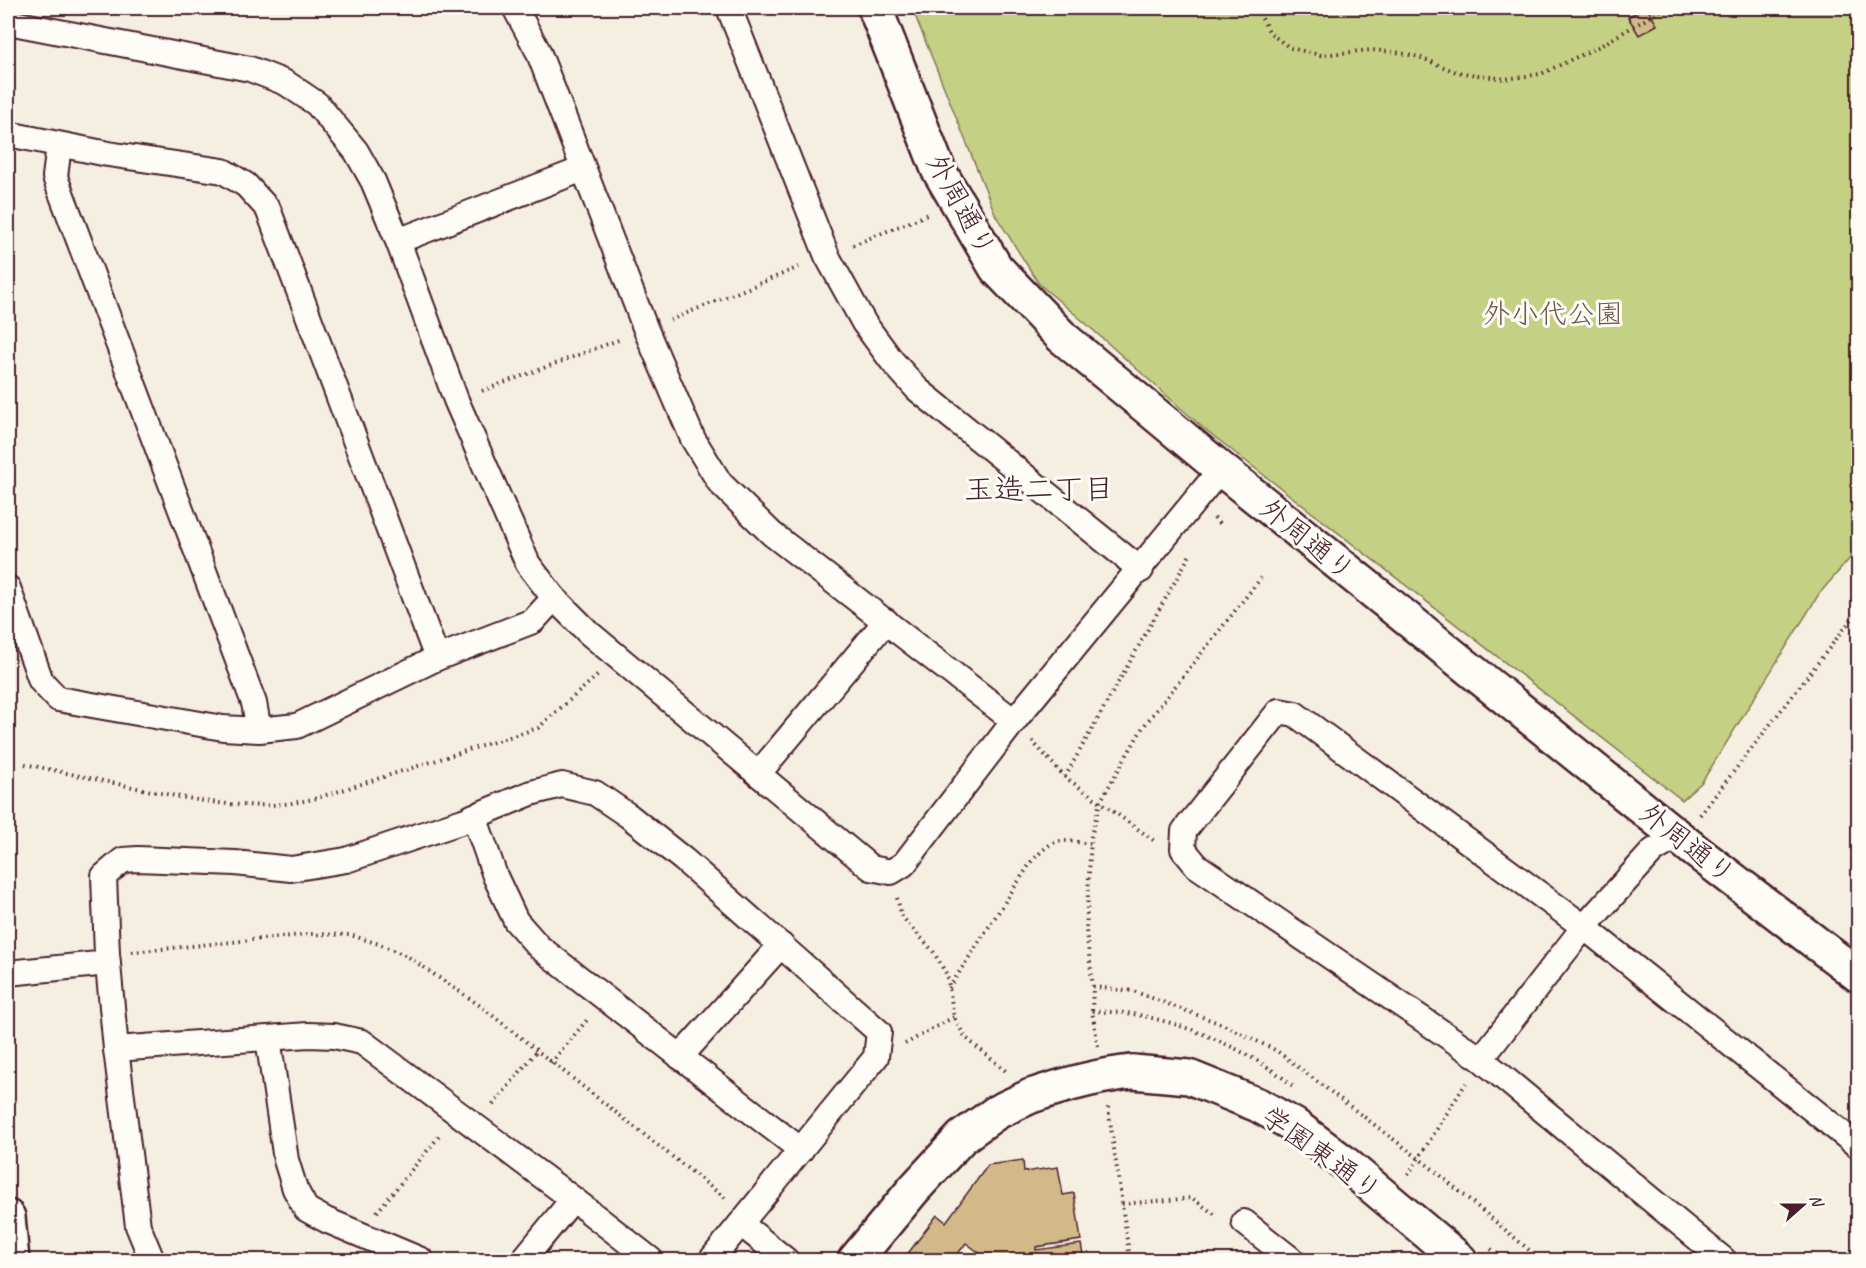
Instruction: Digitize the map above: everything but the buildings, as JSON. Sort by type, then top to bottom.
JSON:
[{"type":"street","points":[[515,8],[538,51],[646,330],[693,439],[720,483],[772,534],[1014,721]]},
{"type":"street","points":[[729,8],[827,256],[864,323],[892,361],[917,389],[1141,570]]},
{"type":"street","name":"外周通り","points":[[875,8],[938,170],[996,268],[1062,337],[1221,469],[1678,836],[1858,975]]},
{"type":"street","points":[[8,22],[250,69],[286,83],[317,104],[356,152],[372,181],[398,241],[456,400],[528,564],[554,598],[589,633],[871,868],[891,872],[904,864],[1014,721],[1141,570],[1221,469]]},
{"type":"street","points":[[8,134],[59,145],[222,171],[246,185],[268,209],[437,658]]},
{"type":"street","points":[[59,145],[55,177],[254,703],[259,730]]},
{"type":"street","points":[[398,241],[583,169]]},
{"type":"street","points":[[8,588],[41,681],[58,699],[223,728],[259,730],[297,726],[437,658],[533,621],[554,598]]},
{"type":"street","points":[[758,774],[886,621]]},
{"type":"street","points":[[1724,1260],[1481,1059],[1197,866],[1183,849],[1184,831],[1279,711],[1295,714],[1584,927],[1858,1146]]},
{"type":"street","points":[[152,1260],[138,1226],[107,958],[104,876],[123,860],[138,859],[236,863],[291,869],[346,860],[474,816],[531,793],[562,785],[595,793],[629,816],[684,860],[879,1032],[876,1057],[711,1260]]},
{"type":"street","points":[[474,816],[495,876],[516,921],[539,947],[801,1150]]},
{"type":"street","points":[[1481,1059],[1584,927],[1653,850],[1678,836]]},
{"type":"street","points":[[680,1057],[781,945]]},
{"type":"street","points":[[8,974],[107,958]]},
{"type":"street","points":[[116,1049],[308,1035],[334,1036],[362,1042],[651,1260]]},
{"type":"street","points":[[268,1038],[286,1160],[295,1189],[306,1209],[326,1220],[421,1260]]},
{"type":"street","name":"学園東通り","points":[[855,1260],[914,1189],[962,1137],[997,1112],[1022,1087],[1074,1082],[1133,1072],[1189,1077],[1258,1105],[1294,1125],[1342,1161],[1460,1260]]},
{"type":"street","points":[[524,1260],[573,1199]]},
{"type":"street","points":[[8,1217],[12,1260]]},
{"type":"street","points":[[744,1220],[786,1260]]},
{"type":"street","points":[[1244,1222],[1292,1260]]},
{"type":"path","points":[[1256,8],[1270,33],[1290,48],[1321,55],[1371,50],[1396,51],[1419,57],[1456,72],[1505,79],[1541,74],[1600,46],[1665,8]]},
{"type":"path","points":[[456,400],[646,330],[936,211]]},
{"type":"path","points":[[1212,516],[1220,525]]},
{"type":"path","points":[[1065,777],[1189,557],[1192,547]]},
{"type":"path","points":[[1099,1055],[1092,1011],[1093,987],[1086,931],[1090,844],[1100,802],[1143,727],[1261,578]]},
{"type":"path","points":[[1678,836],[1695,821],[1858,611]]},
{"type":"path","points":[[25,764],[197,801],[252,806],[291,805],[538,728],[616,656]]},
{"type":"path","points":[[1014,721],[1065,777],[1162,846],[1183,849]]},
{"type":"path","points":[[949,989],[1031,862],[1048,845],[1063,840],[1090,844]]},
{"type":"path","points":[[891,872],[902,917],[933,951],[947,975],[954,1017],[965,1037],[1022,1087]]},
{"type":"path","points":[[107,958],[311,934],[350,935],[379,944],[407,956],[479,1005],[744,1220]]},
{"type":"path","points":[[1093,987],[1133,991],[1224,1024],[1276,1051],[1434,1170],[1541,1260]]},
{"type":"path","points":[[551,1063],[605,998]]},
{"type":"path","points":[[879,1032],[902,1046],[954,1017]]},
{"type":"path","points":[[365,1237],[378,1210],[537,1050]]},
{"type":"path","points":[[1406,1178],[1481,1059]]},
{"type":"path","points":[[1107,1099],[1130,1260]]},
{"type":"path","points":[[1122,1204],[1192,1198]]},
{"type":"green space","name":"外小代公園","points":[[912,8],[1858,8],[1858,549],[1819,594],[1702,782],[1682,800],[1202,427],[1039,284],[996,216]]},
{"type":"district","name":"玉造二丁目","points":[[1039,489]]}]
